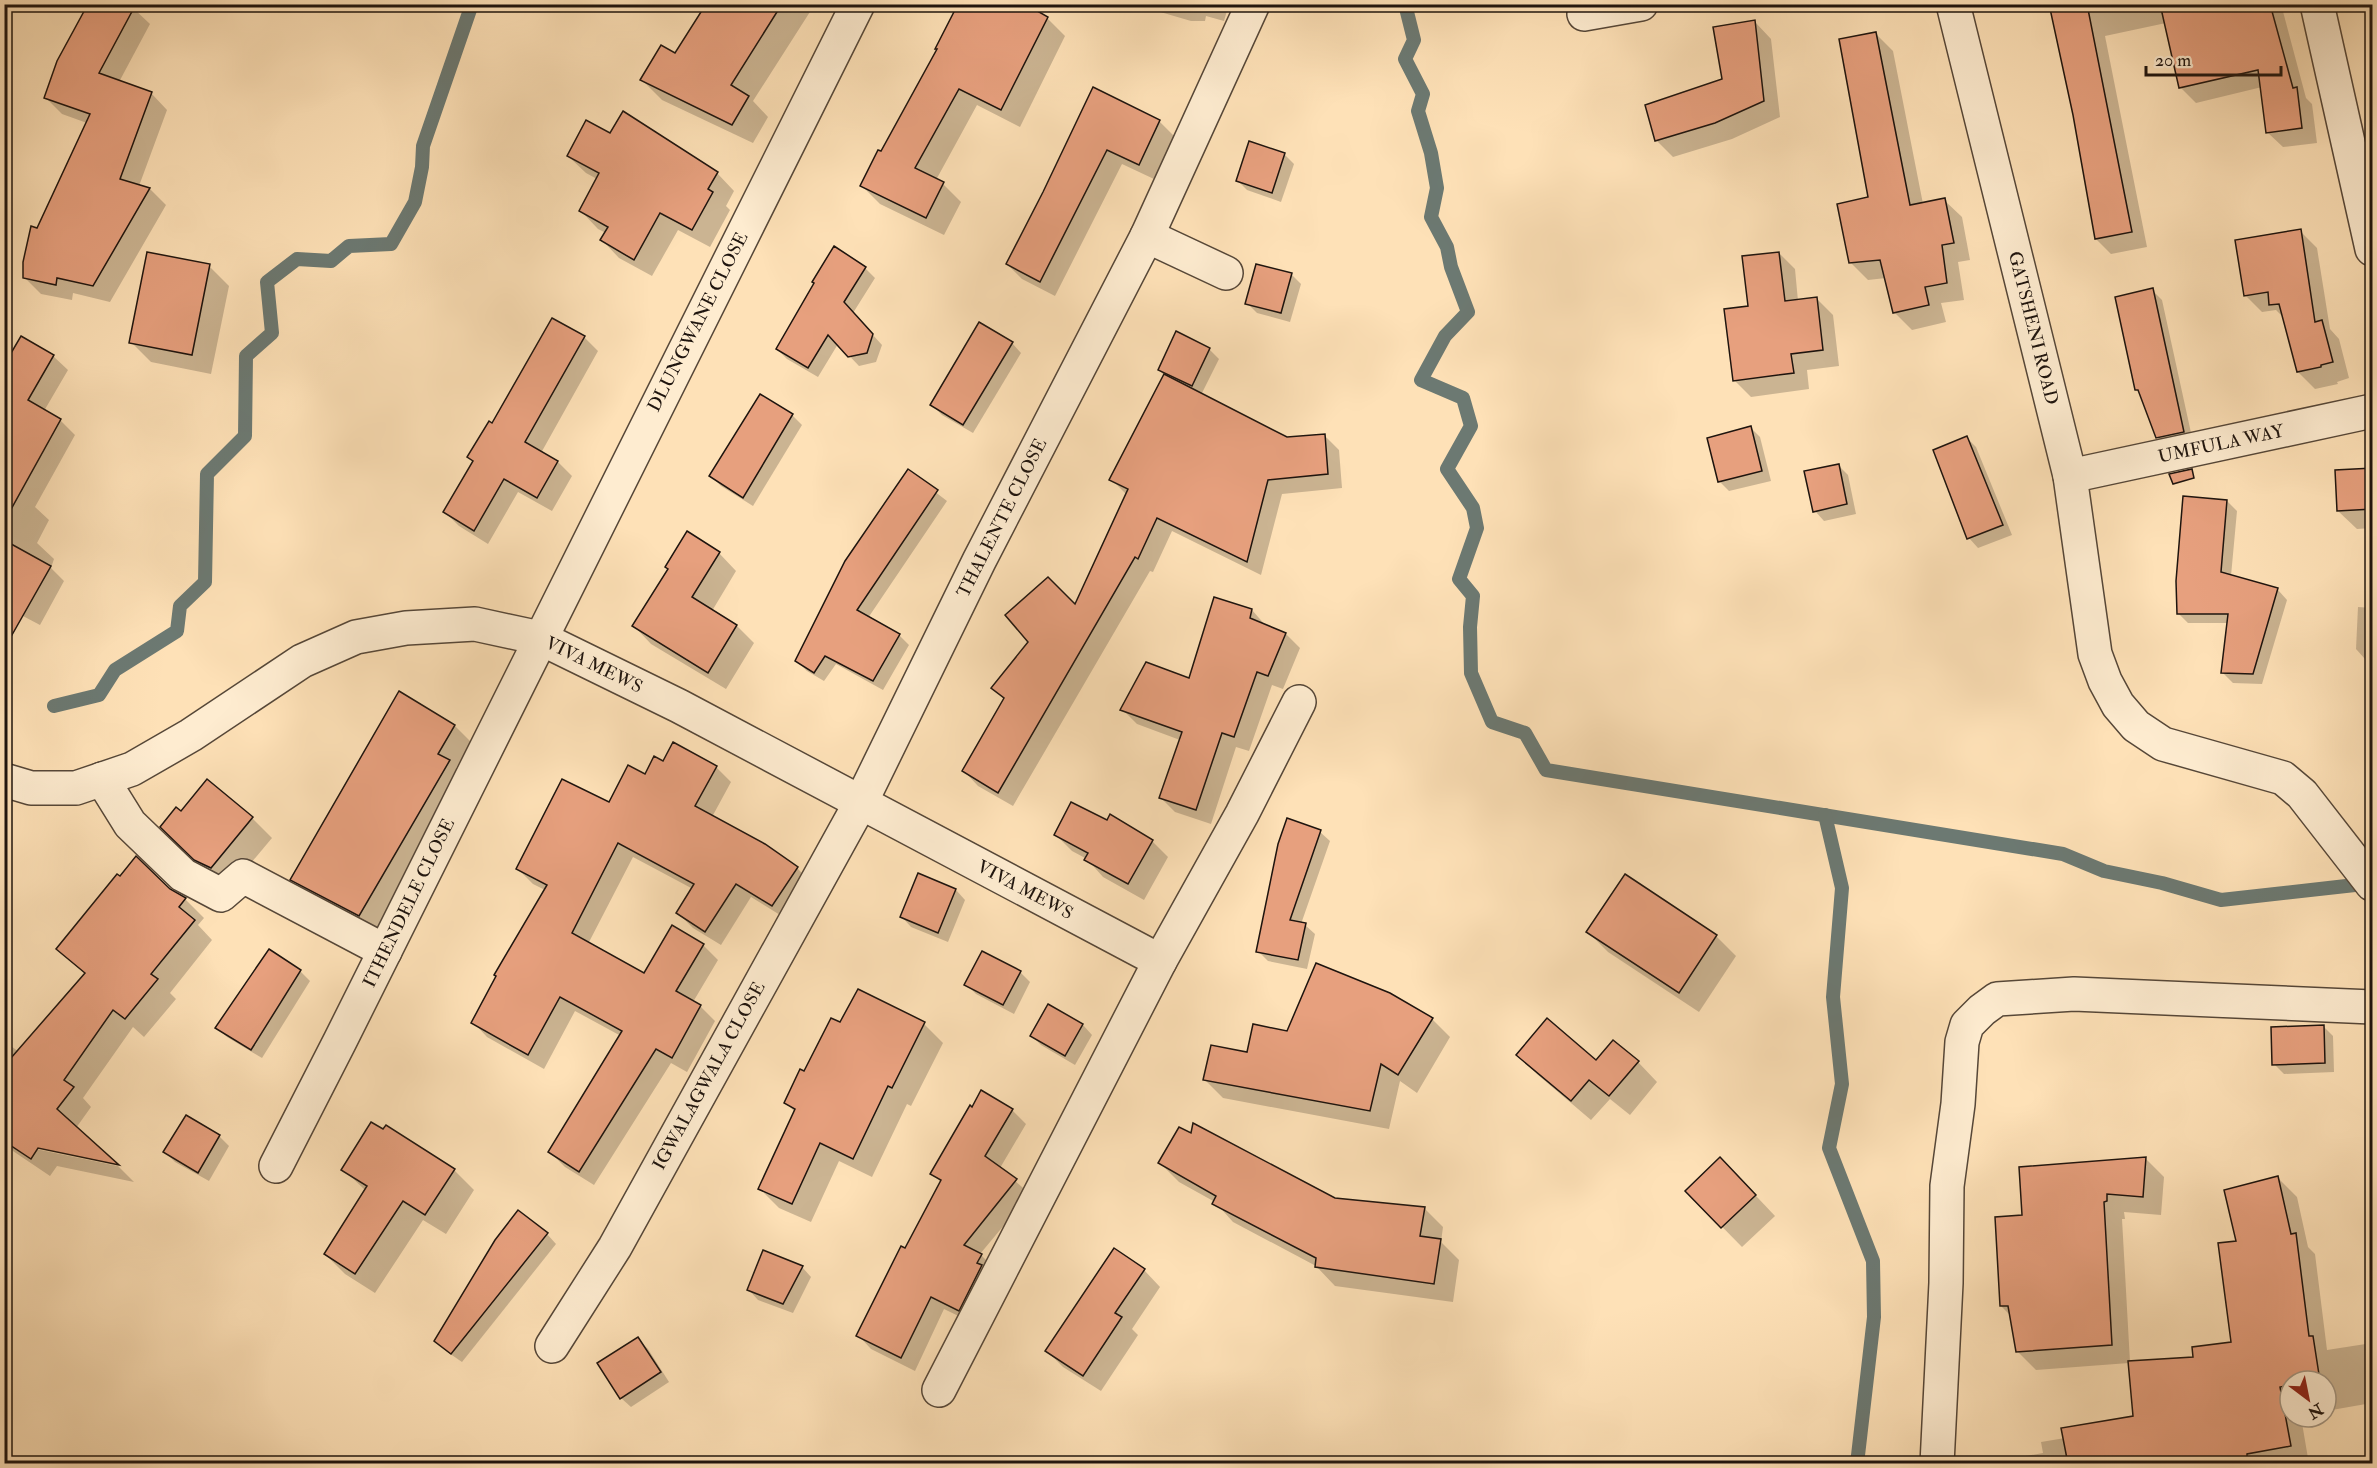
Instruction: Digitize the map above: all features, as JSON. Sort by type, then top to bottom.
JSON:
[{"type":"street","name":"THALENTE CLOSE","points":[[861,802],[974,572],[1147,236],[1253,4]]},
{"type":"street","points":[[1584,14],[1641,4]]},
{"type":"street","name":"GATSHENI ROAD","points":[[1953,4],[2070,477],[2096,654],[2105,681],[2118,705],[2136,726],[2163,744],[2283,778],[2302,794],[2373,884]]},
{"type":"street","points":[[2317,4],[2373,249]]},
{"type":"street","name":"DLUNGWANE CLOSE","points":[[540,638],[856,5]]},
{"type":"street","points":[[1147,236],[1226,273]]},
{"type":"street","name":"UMFULA WAY","points":[[2070,477],[2373,411]]},
{"type":"street","name":"VIVA MEWS","points":[[4,780],[32,788],[76,788],[132,769],[191,735],[302,661],[356,637],[406,628],[475,624],[540,638],[679,706],[1160,961]]},
{"type":"street","name":"ITHENDELE CLOSE","points":[[276,1166],[540,638]]},
{"type":"street","points":[[939,1390],[1160,961],[1242,814],[1299,702]]},
{"type":"street","points":[[102,779],[130,824],[183,875],[221,895],[243,876],[385,951]]},
{"type":"street","name":"IGWALAGWALA CLOSE","points":[[552,1346],[615,1247],[861,802]]},
{"type":"street","points":[[1937,1464],[1946,1283],[1946,1208],[1958,1104],[1962,1042],[1967,1025],[1997,999],[2064,994],[2373,1007]]},
{"type":"building","points":[[88,4],[136,4],[99,73],[152,92],[120,179],[150,188],[93,286],[57,278],[56,285],[23,278],[23,262],[31,226],[37,228],[90,114],[44,98],[57,61]]},
{"type":"building","points":[[706,4],[782,4],[731,85],[749,96],[732,125],[640,80],[661,45],[675,53]]},
{"type":"building","points":[[958,4],[1025,4],[1048,17],[1001,110],[959,89],[915,168],[944,182],[926,218],[860,186],[878,150],[881,151],[937,49],[935,49]]},
{"type":"building","points":[[2049,4],[2087,4],[2132,232],[2095,239],[2073,115]]},
{"type":"building","points":[[2160,4],[2270,4],[2293,88],[2297,87],[2302,128],[2266,133],[2258,70],[2179,88]]},
{"type":"building","points":[[1755,20],[1764,101],[1715,123],[1655,141],[1645,105],[1722,79],[1713,27]]},
{"type":"building","points":[[1876,32],[1910,205],[1945,198],[1954,243],[1942,245],[1947,283],[1925,287],[1929,305],[1893,313],[1880,260],[1849,263],[1837,204],[1868,197],[1839,39]]},
{"type":"building","points":[[1093,87],[1160,120],[1139,165],[1107,150],[1040,282],[1006,264]]},
{"type":"building","points":[[623,111],[718,172],[708,189],[713,192],[692,230],[660,213],[634,260],[600,240],[608,227],[579,211],[599,173],[567,156],[586,120],[610,133]]},
{"type":"building","points":[[1249,141],[1285,153],[1272,193],[1236,181]]},
{"type":"building","points":[[2301,229],[2315,322],[2322,320],[2333,362],[2297,372],[2279,304],[2269,305],[2268,292],[2244,296],[2235,240]]},
{"type":"building","points":[[834,246],[866,267],[844,302],[873,334],[867,353],[848,357],[828,335],[808,368],[776,349]]},
{"type":"building","points":[[147,252],[210,264],[192,355],[129,343]]},
{"type":"building","points":[[1779,252],[1785,301],[1817,297],[1823,350],[1791,354],[1794,373],[1733,381],[1724,309],[1748,306],[1742,256]]},
{"type":"building","points":[[1256,264],[1292,273],[1281,313],[1245,304]]},
{"type":"building","points":[[2153,288],[2184,432],[2156,438],[2138,390],[2135,390],[2115,297]]},
{"type":"building","points":[[552,318],[585,336],[525,442],[558,461],[537,498],[504,479],[474,531],[443,512],[473,461],[467,457],[489,421],[492,423]]},
{"type":"building","points":[[979,322],[1013,342],[963,425],[930,405]]},
{"type":"building","points":[[1176,331],[1210,348],[1192,386],[1158,370]]},
{"type":"building","points":[[21,336],[54,355],[28,400],[61,419],[4,522],[4,365]]},
{"type":"building","points":[[1164,374],[1287,437],[1325,434],[1328,474],[1268,480],[1247,562],[1157,518],[1138,559],[1135,557],[998,793],[962,771],[1004,698],[991,688],[1028,642],[1005,615],[1048,577],[1075,604],[1128,489],[1109,480]]},
{"type":"building","points":[[760,394],[793,414],[743,498],[709,476]]},
{"type":"building","points":[[1751,426],[1762,471],[1718,482],[1707,438]]},
{"type":"building","points":[[1967,436],[2003,525],[1967,539],[1933,450]]},
{"type":"building","points":[[1839,464],[1847,504],[1813,512],[1804,471]]},
{"type":"building","points":[[2373,468],[2373,509],[2337,511],[2335,470]]},
{"type":"building","points":[[908,469],[938,490],[857,610],[900,634],[873,681],[825,656],[814,673],[795,661],[845,561]]},
{"type":"building","points":[[2192,469],[2194,478],[2173,484],[2169,474]]},
{"type":"building","points":[[2183,496],[2227,500],[2221,572],[2278,588],[2253,674],[2221,673],[2228,614],[2177,614],[2176,581]]},
{"type":"building","points":[[687,531],[720,552],[692,597],[737,625],[708,673],[632,626],[668,569],[665,567]]},
{"type":"building","points":[[4,540],[51,566],[4,649]]},
{"type":"building","points":[[1214,597],[1252,609],[1250,618],[1286,633],[1268,676],[1257,672],[1234,737],[1222,733],[1196,810],[1159,798],[1182,732],[1120,710],[1146,662],[1189,678]]},
{"type":"building","points":[[399,691],[455,725],[438,754],[450,760],[359,916],[290,880]]},
{"type":"building","points":[[673,742],[717,766],[695,806],[765,844],[798,867],[772,906],[736,884],[705,932],[676,913],[694,884],[618,843],[572,933],[644,973],[672,925],[704,944],[676,991],[701,1005],[672,1058],[656,1049],[579,1172],[548,1152],[622,1031],[560,997],[528,1055],[471,1023],[496,976],[494,975],[547,885],[516,869],[562,779],[609,802],[628,765],[645,774],[654,756],[663,761]]},
{"type":"building","points":[[207,779],[253,817],[211,868],[194,860],[160,827],[176,807],[181,811]]},
{"type":"building","points":[[1071,802],[1107,820],[1110,814],[1153,840],[1128,884],[1084,860],[1088,853],[1054,835]]},
{"type":"building","points":[[1287,818],[1321,830],[1290,920],[1306,923],[1298,960],[1256,952],[1278,844]]},
{"type":"building","points":[[136,856],[170,889],[186,898],[179,907],[195,920],[151,974],[158,979],[125,1019],[113,1010],[64,1080],[74,1087],[57,1109],[119,1165],[38,1148],[31,1159],[4,1141],[4,1066],[85,973],[56,949],[117,874],[120,876]]},
{"type":"building","points":[[918,873],[956,889],[938,933],[900,917]]},
{"type":"building","points":[[1625,874],[1717,935],[1679,993],[1586,932]]},
{"type":"building","points":[[269,949],[301,970],[251,1050],[215,1028]]},
{"type":"building","points":[[982,951],[1021,971],[1003,1005],[964,985]]},
{"type":"building","points":[[1316,963],[1390,993],[1433,1018],[1398,1075],[1381,1064],[1370,1111],[1203,1080],[1211,1045],[1247,1052],[1253,1024],[1287,1031]]},
{"type":"building","points":[[858,989],[925,1022],[892,1088],[888,1086],[853,1159],[820,1143],[792,1204],[758,1189],[795,1109],[784,1103],[800,1069],[804,1071],[831,1018],[840,1022]]},
{"type":"building","points":[[1048,1004],[1083,1024],[1065,1056],[1030,1036]]},
{"type":"building","points":[[1547,1018],[1596,1060],[1613,1040],[1639,1061],[1609,1096],[1589,1080],[1571,1101],[1516,1055]]},
{"type":"building","points":[[2324,1025],[2325,1063],[2272,1065],[2271,1027]]},
{"type":"building","points":[[981,1090],[1013,1109],[985,1156],[1017,1179],[964,1245],[982,1254],[977,1263],[982,1265],[959,1311],[931,1297],[901,1358],[856,1336],[901,1246],[905,1248],[941,1180],[930,1174]]},
{"type":"building","points":[[186,1115],[220,1135],[198,1173],[163,1152]]},
{"type":"building","points":[[371,1122],[383,1129],[386,1125],[455,1169],[425,1215],[403,1201],[355,1274],[324,1254],[367,1186],[341,1170]]},
{"type":"building","points":[[1193,1123],[1335,1198],[1425,1207],[1420,1236],[1441,1239],[1434,1284],[1315,1267],[1316,1258],[1212,1204],[1216,1196],[1158,1163],[1179,1127],[1191,1133]]},
{"type":"building","points":[[1720,1157],[1756,1195],[1721,1228],[1685,1191]]},
{"type":"building","points":[[2146,1157],[2143,1197],[2107,1194],[2107,1201],[2104,1202],[2112,1345],[2016,1352],[2008,1306],[2000,1306],[1995,1217],[2022,1215],[2019,1167]]},
{"type":"building","points":[[2278,1176],[2291,1234],[2296,1233],[2309,1336],[2313,1336],[2318,1369],[2278,1369],[2278,1429],[2288,1429],[2291,1446],[2247,1454],[2247,1458],[2241,1459],[2241,1464],[2068,1464],[2061,1428],[2133,1416],[2128,1361],[2193,1357],[2192,1347],[2231,1342],[2218,1243],[2236,1241],[2224,1190]]},
{"type":"building","points":[[518,1210],[548,1233],[451,1354],[434,1341],[495,1240]]},
{"type":"building","points":[[1114,1248],[1145,1269],[1115,1313],[1122,1317],[1083,1376],[1045,1351]]},
{"type":"building","points":[[763,1250],[803,1266],[783,1304],[747,1290]]},
{"type":"building","points":[[638,1337],[661,1372],[620,1399],[597,1363]]},
{"type":"waterway","points":[[54,706],[99,695],[115,670],[177,631],[180,606],[205,582],[207,474],[245,436],[246,356],[272,333],[267,282],[297,259],[331,261],[349,246],[391,244],[415,202],[422,167],[423,146],[472,4]]},
{"type":"waterway","points":[[1405,4],[1414,40],[1405,59],[1423,94],[1418,111],[1431,153],[1437,188],[1431,217],[1447,247],[1451,267],[1468,312],[1445,336],[1421,380],[1463,398],[1471,426],[1447,469],[1473,508],[1477,528],[1459,579],[1473,596],[1470,627],[1471,673],[1492,722],[1525,733],[1546,770],[2063,854],[2104,871],[2162,883],[2221,900],[2355,885]]},
{"type":"waterway","points":[[1825,815],[1842,888],[1833,997],[1842,1084],[1829,1148],[1873,1261],[1874,1317],[1857,1464]]}]
